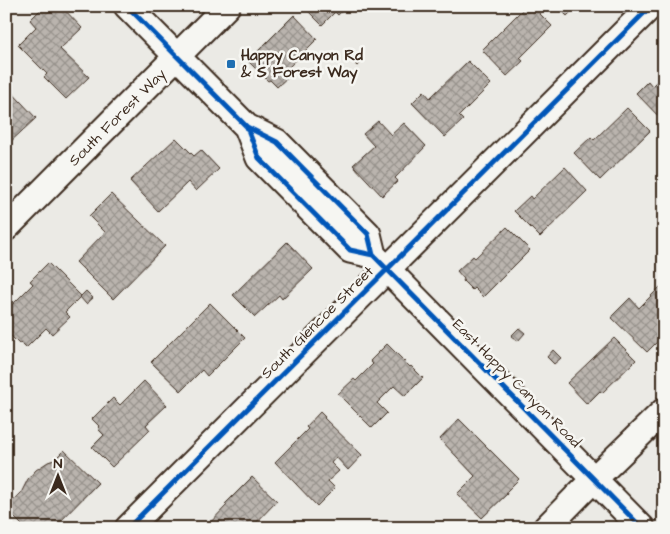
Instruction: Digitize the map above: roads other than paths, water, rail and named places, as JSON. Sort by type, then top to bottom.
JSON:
[{"type":"street","points":[[127,6],[247,127],[259,158],[329,229],[350,250],[380,262]]},
{"type":"street","name":"South Forest Way","points":[[6,228],[227,6]]},
{"type":"street","name":"South Glencoe Street","points":[[128,528],[380,262],[651,6]]},
{"type":"street","name":"East Happy Canyon Road","points":[[380,262],[642,528]]},
{"type":"street","points":[[546,528],[664,411]]},
{"type":"place","name":"Happy Canyon Rd & S Forest Way","points":[[231,64]]}]
